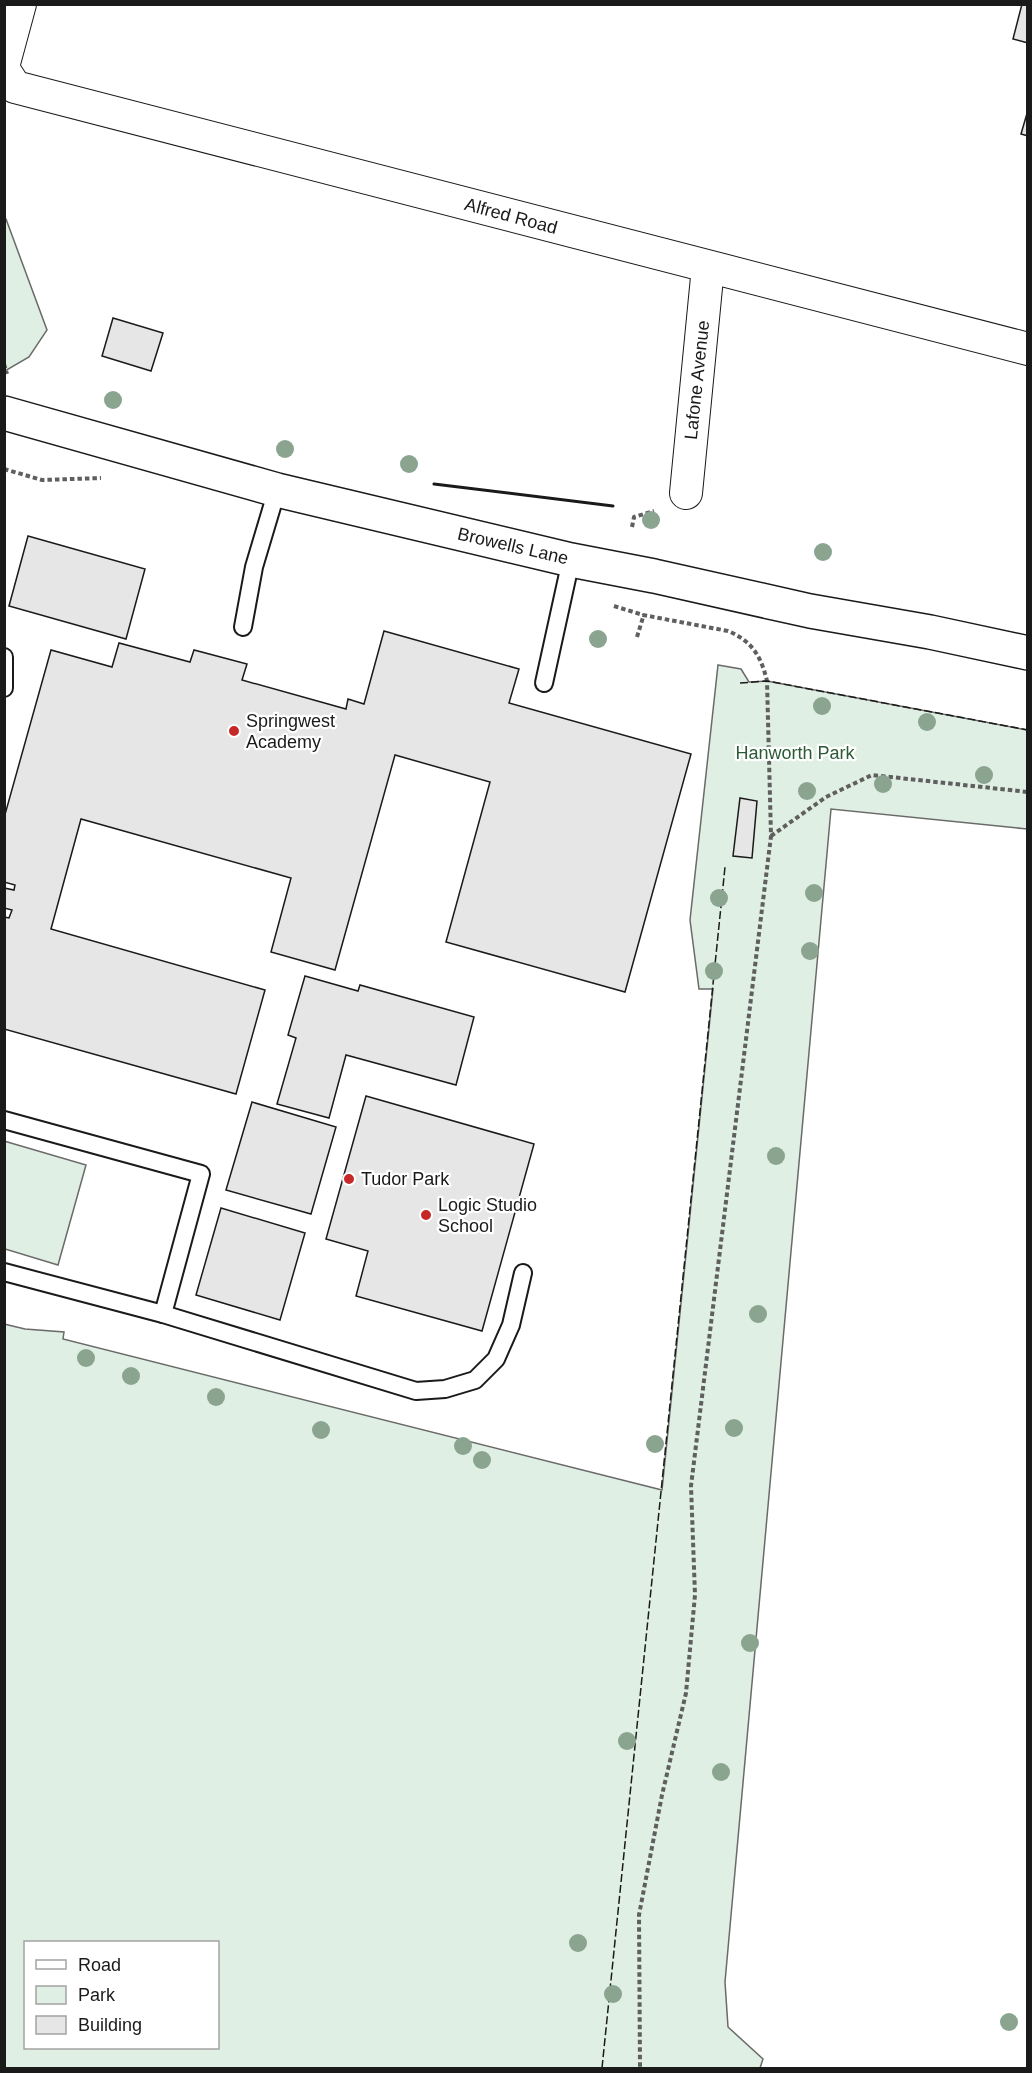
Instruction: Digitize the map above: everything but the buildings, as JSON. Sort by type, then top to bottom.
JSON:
[{"type":"street","points":[[4,63],[20,4]]},
{"type":"street","name":"Alfred Road","points":[[4,70],[15,87],[1028,349]]},
{"type":"street","name":"Lafone Avenue","points":[[686,493],[708,267]]},
{"type":"street","name":"Browells Lane","points":[[4,413],[277,490],[571,560],[810,611],[930,632],[1028,653]]},
{"type":"lane","points":[[243,627],[254,567],[277,490]]},
{"type":"lane","points":[[544,683],[571,560]]},
{"type":"lane","points":[[4,657],[4,688]]},
{"type":"lane","points":[[4,1120],[201,1174],[163,1314]]},
{"type":"lane","points":[[4,1272],[163,1314],[416,1391],[446,1389],[475,1380],[496,1359],[511,1325],[523,1273]]},
{"type":"path","points":[[4,364],[7,374]]},
{"type":"path","points":[[632,527],[634,517],[654,511]]},
{"type":"path","points":[[637,637],[645,609]]},
{"type":"path","points":[[640,2068],[639,1915],[662,1795],[686,1693],[695,1595],[692,1486],[771,836],[767,681],[762,661]]},
{"type":"path","points":[[771,836],[826,797],[872,775],[1028,792]]},
{"type":"green space","points":[[4,219],[6,219],[47,330],[29,357],[5,371]]},
{"type":"green space","name":"Hanworth Park","points":[[718,665],[741,669],[749,682],[767,681],[1027,730],[1027,829],[831,809],[725,1982],[728,2027],[763,2059],[760,2068],[5,2068],[4,1324],[25,1329],[64,1332],[63,1339],[662,1490],[713,989],[699,989],[690,920]]},
{"type":"green space","points":[[4,1141],[86,1165],[58,1265],[5,1249]]},
{"type":"fence","points":[[740,683],[767,681],[1028,730]]},
{"type":"fence","points":[[602,2068],[725,867]]},
{"type":"wall","points":[[434,484],[613,506]]},
{"type":"place","name":"Springwest Academy","points":[[234,731]]},
{"type":"place","name":"Tudor Park","points":[[349,1179]]},
{"type":"place","name":"Logic Studio School","points":[[426,1215]]}]
